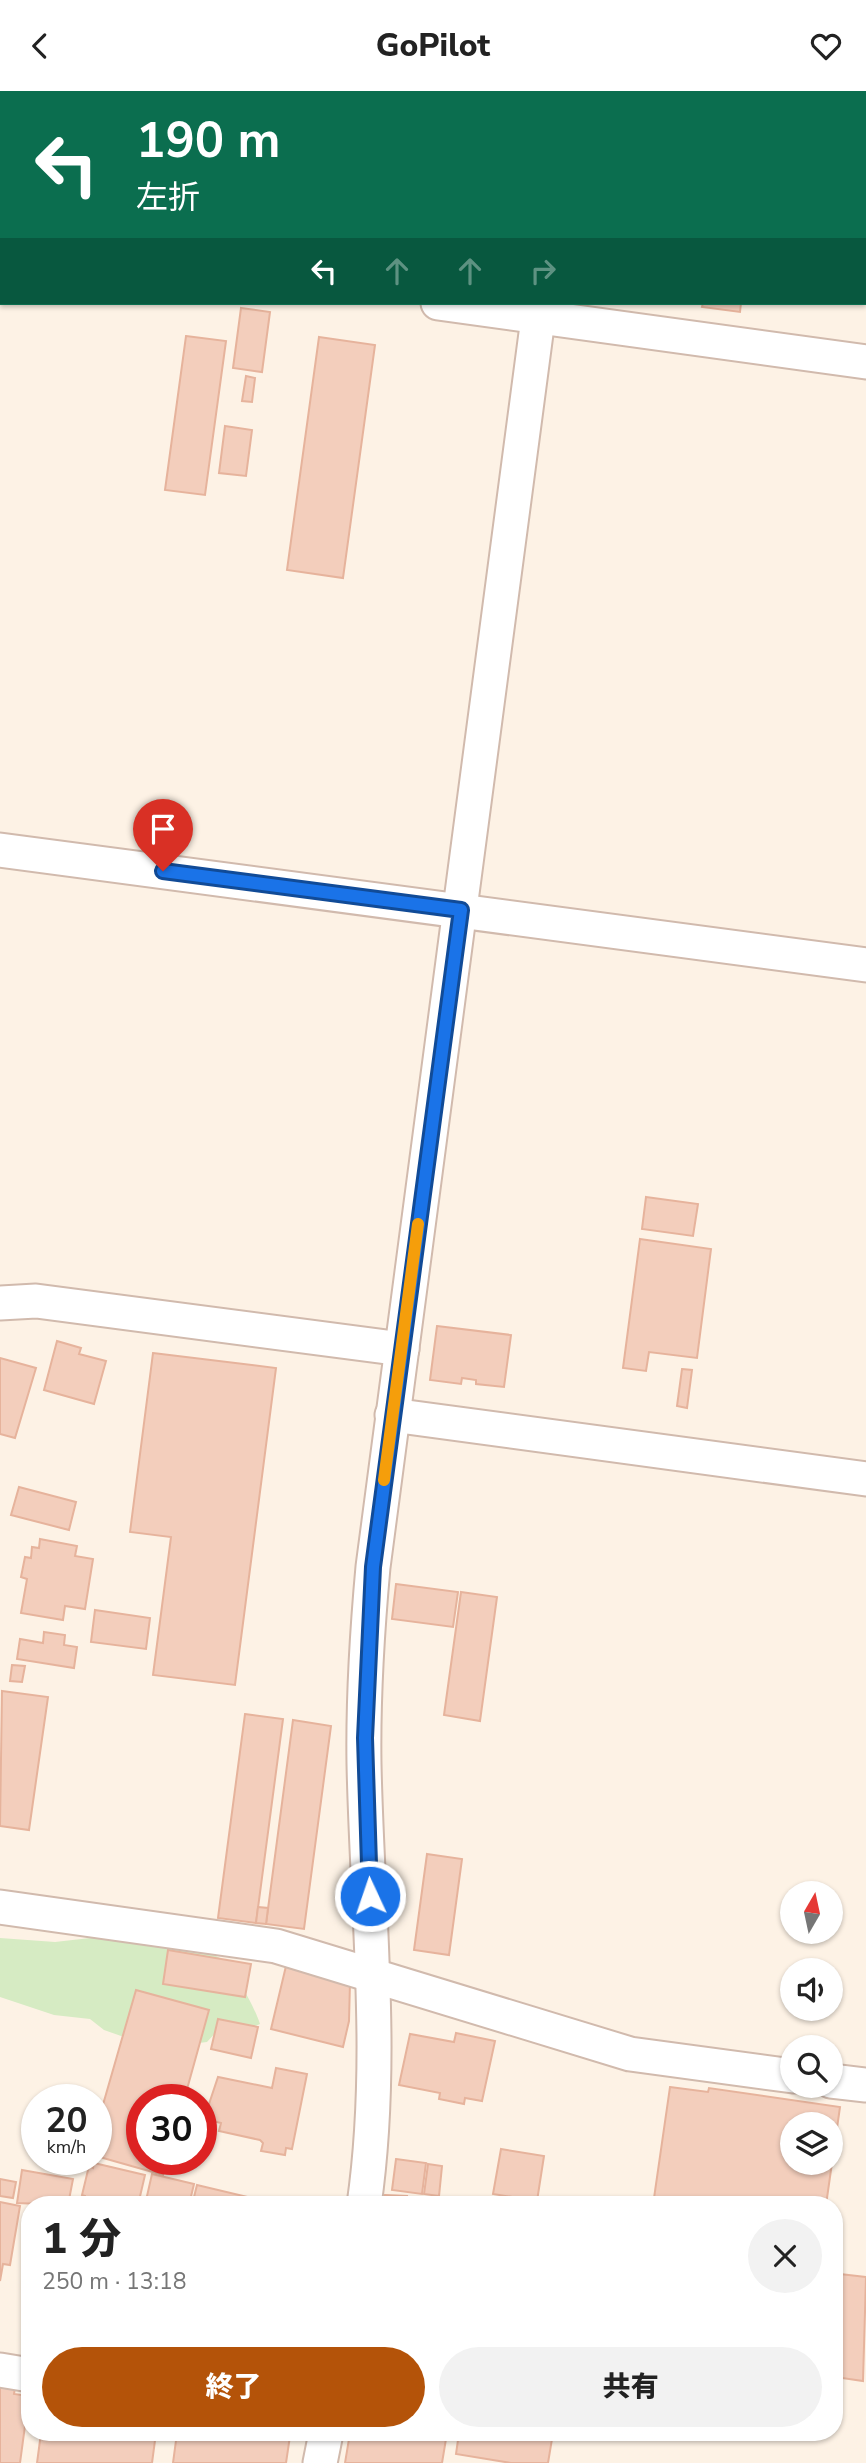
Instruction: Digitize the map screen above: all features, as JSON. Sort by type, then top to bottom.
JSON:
[{"type":"street","points":[[467,305],[539,310],[866,362]]},
{"type":"street","points":[[365,2196],[370,2164],[374,1976],[364,1764],[366,1656],[374,1557],[539,310]]},
{"type":"street","points":[[0,850],[866,965]]},
{"type":"street","points":[[0,1303],[36,1301],[402,1349]]},
{"type":"street","points":[[393,1415],[866,1479]]},
{"type":"street","points":[[0,1907],[276,1946],[630,2054],[780,2074]]},
{"type":"street","points":[[843,2082],[866,2085]]},
{"type":"street","points":[[0,2370],[21,2374]]},
{"type":"street","points":[[320,2463],[324,2441]]},
{"type":"green space","points":[[99,1937],[180,1947],[222,1959],[244,1989],[260,2024],[248,2029],[219,2029],[207,2042],[191,2044],[124,2037],[104,2030],[90,2019],[54,2015],[0,1997],[0,1938],[55,1942]]},
{"type":"building","points":[[702,305],[741,305],[740,312]]},
{"type":"building","points":[[241,308],[270,312],[262,372],[233,368]]},
{"type":"building","points":[[186,336],[226,341],[205,495],[165,490]]},
{"type":"building","points":[[319,337],[375,345],[343,578],[287,570]]},
{"type":"building","points":[[246,376],[255,378],[252,402],[242,401]]},
{"type":"building","points":[[225,426],[252,430],[246,476],[219,473]]},
{"type":"building","points":[[646,1197],[698,1204],[693,1236],[642,1229]]},
{"type":"building","points":[[640,1239],[711,1249],[697,1358],[649,1352],[646,1371],[623,1368]]},
{"type":"building","points":[[437,1326],[511,1335],[504,1387],[476,1384],[476,1380],[462,1378],[461,1384],[430,1380]]},
{"type":"building","points":[[57,1341],[81,1348],[79,1354],[106,1361],[94,1404],[44,1390]]},
{"type":"building","points":[[153,1353],[276,1368],[235,1685],[153,1675],[171,1537],[130,1532]]},
{"type":"building","points":[[0,1358],[36,1368],[15,1438],[0,1434]]},
{"type":"building","points":[[682,1369],[692,1370],[687,1408],[677,1406]]},
{"type":"building","points":[[19,1487],[76,1502],[69,1530],[11,1515]]},
{"type":"building","points":[[40,1539],[77,1546],[75,1556],[93,1559],[85,1609],[65,1606],[63,1620],[21,1613],[27,1579],[21,1577],[25,1557],[31,1558],[32,1547],[39,1548]]},
{"type":"building","points":[[396,1584],[458,1592],[453,1627],[392,1619]]},
{"type":"building","points":[[461,1592],[497,1597],[480,1721],[444,1715]]},
{"type":"building","points":[[95,1610],[150,1618],[146,1649],[91,1642]]},
{"type":"building","points":[[44,1632],[65,1635],[64,1645],[77,1647],[74,1668],[17,1659],[20,1639],[43,1643]]},
{"type":"building","points":[[12,1665],[25,1666],[22,1682],[10,1681]]},
{"type":"building","points":[[2,1691],[48,1697],[29,1830],[0,1826]]},
{"type":"building","points":[[245,1714],[283,1719],[256,1923],[218,1918]]},
{"type":"building","points":[[293,1720],[331,1726],[304,1929],[266,1924]]},
{"type":"building","points":[[427,1854],[462,1859],[449,1955],[414,1950]]},
{"type":"building","points":[[258,1907],[268,1908],[266,1924],[256,1923]]},
{"type":"building","points":[[168,1950],[251,1964],[245,1997],[163,1984]]},
{"type":"building","points":[[286,1966],[350,1982],[349,2021],[343,2047],[271,2029]]},
{"type":"building","points":[[136,1990],[209,2010],[188,2084],[126,2084],[126,2165],[112,2161],[112,2084],[109,2084]]},
{"type":"building","points":[[218,2019],[258,2027],[251,2058],[211,2049]]},
{"type":"building","points":[[456,2033],[495,2041],[482,2101],[465,2098],[464,2104],[439,2099],[440,2093],[399,2085],[410,2034],[454,2042]]},
{"type":"building","points":[[276,2068],[307,2074],[292,2149],[286,2148],[285,2155],[261,2151],[263,2143],[260,2140],[219,2131],[221,2123],[217,2122],[216,2084],[218,2077],[272,2088]]},
{"type":"building","points":[[670,2087],[708,2092],[709,2088],[840,2107],[839,2112],[780,2112],[780,2175],[830,2175],[827,2196],[654,2196]]},
{"type":"building","points":[[501,2149],[544,2156],[538,2196],[493,2194]]},
{"type":"building","points":[[396,2159],[426,2163],[422,2194],[392,2190]]},
{"type":"building","points":[[428,2164],[442,2166],[439,2196],[424,2194]]},
{"type":"building","points":[[112,2167],[126,2171],[126,2175],[145,2175],[140,2196],[82,2195],[87,2175],[112,2175]]},
{"type":"building","points":[[21,2175],[50,2175],[73,2179],[70,2196],[21,2196],[21,2203],[17,2203]]},
{"type":"building","points":[[152,2175],[194,2184],[191,2196],[147,2196]]},
{"type":"building","points":[[0,2179],[16,2182],[13,2198],[0,2196]]},
{"type":"building","points":[[197,2185],[243,2196],[194,2196]]},
{"type":"building","points":[[0,2202],[20,2206],[10,2265],[3,2264],[0,2281]]},
{"type":"building","points":[[843,2274],[866,2277],[863,2381],[843,2378]]},
{"type":"building","points":[[0,2380],[16,2382],[14,2394],[21,2395],[23,2441],[20,2463],[0,2463]]},
{"type":"building","points":[[40,2441],[155,2441],[152,2463],[37,2463]]},
{"type":"building","points":[[176,2441],[289,2441],[286,2463],[173,2463]]},
{"type":"building","points":[[349,2441],[446,2441],[442,2463],[345,2463]]},
{"type":"building","points":[[458,2441],[552,2441],[548,2463],[511,2463],[456,2454]]},
{"type":"slow traffic","points":[[384,1480],[418,1224]]},
{"type":"route","points":[[163,871],[461,910],[373,1567],[366,1656],[364,1764],[370,1896]]}]
